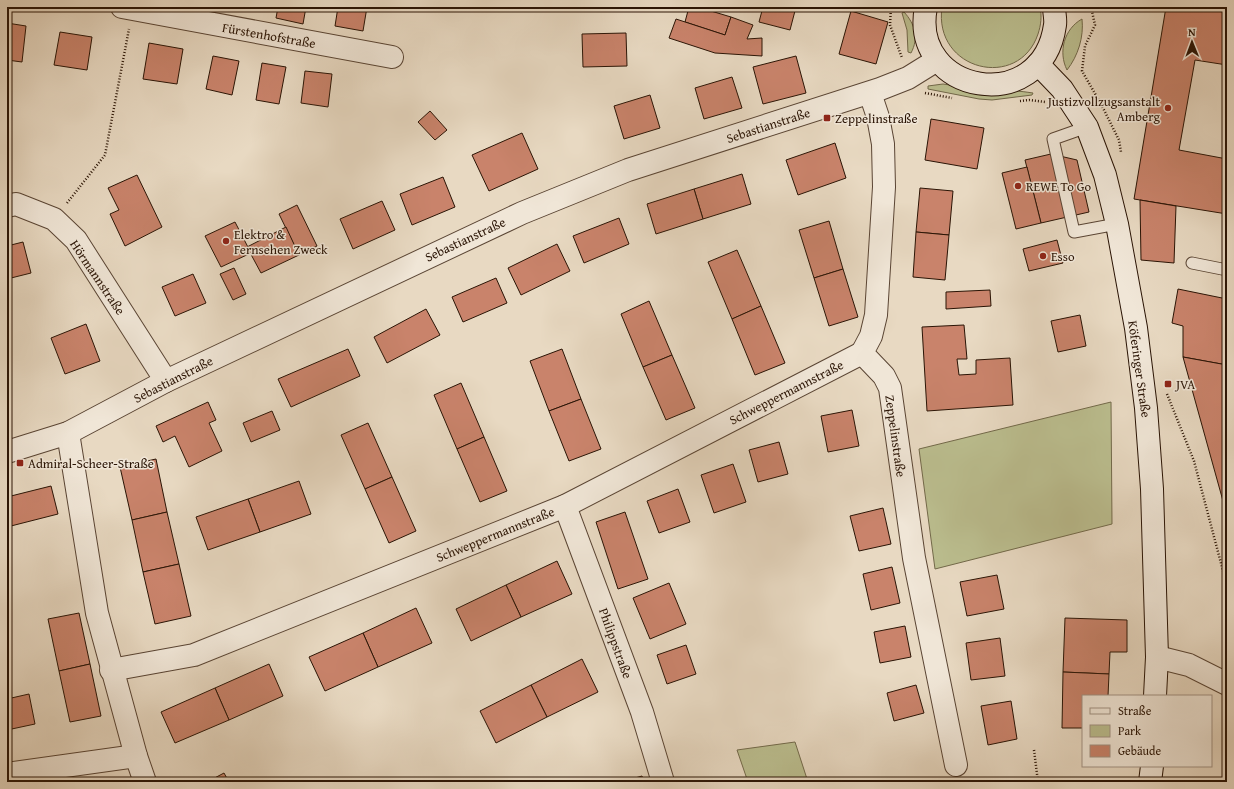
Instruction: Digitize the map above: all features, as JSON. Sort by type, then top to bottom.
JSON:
[{"type":"street","points":[[926,7],[924,17],[927,39],[937,60],[951,73],[968,82],[988,86],[1008,83],[1025,75],[1038,64],[1051,44],[1056,24],[1054,7]]},
{"type":"street","name":"Fürstenhofstraße","points":[[128,8],[392,57]]},
{"type":"street","name":"Sebastianstraße","points":[[7,452],[68,433],[166,381],[522,213],[628,170],[870,93],[908,78],[937,60]]},
{"type":"street","name":"Köferinger Straße","points":[[1038,64],[1062,89],[1087,127],[1105,175],[1117,224],[1136,328],[1146,408],[1152,489],[1157,657],[1155,695]]},
{"type":"street","points":[[862,353],[871,336],[876,315],[884,187],[883,144],[878,117],[870,93]]},
{"type":"street","name":"Hörmannstraße","points":[[7,206],[16,204],[54,219],[76,240],[166,381]]},
{"type":"street","name":"Schweppermannstraße","points":[[111,670],[194,655],[565,506],[862,353]]},
{"type":"street","name":"Zeppelinstraße","points":[[862,353],[884,376],[890,388],[914,558],[956,765]]},
{"type":"street","points":[[68,433],[96,614],[136,756],[145,782]]},
{"type":"street","name":"Philippstraße","points":[[565,506],[642,712],[663,782]]},
{"type":"street","points":[[1157,657],[1189,665],[1227,684]]},
{"type":"street","points":[[7,774],[136,756]]},
{"type":"street","points":[[1150,782],[1152,767]]},
{"type":"lane","points":[[1087,127],[1053,139],[1074,232],[1117,224]]},
{"type":"lane","points":[[1192,263],[1227,270]]},
{"type":"path","points":[[890,25],[891,7]]},
{"type":"path","points":[[1091,7],[1095,25],[1086,46],[1082,71],[1119,140],[1121,155]]},
{"type":"path","points":[[54,219],[105,155],[128,8]]},
{"type":"path","points":[[1165,390],[1194,461],[1227,586]]},
{"type":"path","points":[[1034,750],[1038,782]]},
{"type":"green space","points":[[942,7],[1040,7],[1040,27],[1038,34],[1028,52],[1014,63],[997,67],[980,66],[963,59],[951,46],[943,29]]},
{"type":"green space","points":[[904,12],[911,21],[915,31],[915,42],[911,53],[908,52],[907,30],[902,13]]},
{"type":"green space","points":[[1082,19],[1082,33],[1079,46],[1071,65],[1067,70],[1063,56],[1064,42],[1071,29]]},
{"type":"green space","points":[[943,84],[982,95],[1014,91],[1033,93],[1032,95],[992,100],[979,99],[928,89],[928,86]]},
{"type":"green space","points":[[1111,402],[1112,524],[935,569],[919,449]]},
{"type":"green space","points":[[795,742],[808,782],[748,782],[737,750]]},
{"type":"building","points":[[278,7],[306,7],[303,24],[276,18]]},
{"type":"building","points":[[338,7],[367,7],[363,31],[335,26]]},
{"type":"building","points":[[689,7],[712,7],[711,11],[731,17],[725,35],[685,22]]},
{"type":"building","points":[[763,7],[796,7],[790,30],[759,22]]},
{"type":"building","name":"Justizvollzugsanstalt Amberg","points":[[1166,7],[1227,7],[1227,65],[1195,60],[1179,150],[1227,159],[1227,214],[1134,199]]},
{"type":"building","points":[[851,11],[888,22],[876,64],[839,54]]},
{"type":"building","points":[[731,17],[753,25],[747,39],[762,38],[762,56],[715,53],[669,38],[676,19],[725,35]]},
{"type":"building","points":[[7,23],[26,26],[22,62],[7,60]]},
{"type":"building","points":[[60,32],[92,37],[87,70],[54,65]]},
{"type":"building","points":[[626,33],[627,66],[583,67],[582,34]]},
{"type":"building","points":[[149,43],[183,49],[177,84],[143,79]]},
{"type":"building","points":[[213,56],[239,61],[232,95],[206,89]]},
{"type":"building","points":[[796,56],[806,93],[763,104],[753,67]]},
{"type":"building","points":[[262,63],[286,67],[279,104],[256,100]]},
{"type":"building","points":[[305,71],[332,74],[328,107],[301,103]]},
{"type":"building","points":[[732,77],[742,108],[704,119],[695,88]]},
{"type":"building","points":[[650,95],[660,128],[624,139],[614,106]]},
{"type":"building","points":[[430,111],[447,130],[435,140],[418,122]]},
{"type":"building","points":[[931,119],[984,128],[977,169],[925,160]]},
{"type":"building","points":[[522,133],[538,169],[489,191],[472,155]]},
{"type":"building","points":[[835,143],[846,178],[798,195],[786,160]]},
{"type":"building","points":[[1051,154],[1077,160],[1089,212],[1041,223],[1025,160]]},
{"type":"building","points":[[1027,167],[1041,223],[1016,229],[1002,173]]},
{"type":"building","points":[[742,174],[751,204],[703,219],[694,189]]},
{"type":"building","points":[[137,175],[162,227],[125,246],[110,214],[119,210],[108,188]]},
{"type":"building","points":[[443,177],[455,207],[412,225],[400,194]]},
{"type":"building","points":[[920,188],[953,191],[949,235],[916,232]]},
{"type":"building","points":[[694,189],[703,219],[656,234],[647,204]]},
{"type":"building","points":[[1140,200],[1176,206],[1174,263],[1141,260]]},
{"type":"building","points":[[382,201],[395,230],[353,249],[340,219]]},
{"type":"building","points":[[297,205],[317,246],[299,255],[279,214]]},
{"type":"building","points":[[619,218],[629,244],[584,263],[573,236]]},
{"type":"building","points":[[829,221],[843,269],[814,278],[799,230]]},
{"type":"building","name":"Elektro & Fernsehen Zweck","points":[[235,222],[251,253],[221,267],[205,236]]},
{"type":"building","points":[[286,227],[299,255],[261,273],[247,247]]},
{"type":"building","points":[[916,232],[949,235],[945,280],[913,277]]},
{"type":"building","name":"Esso","points":[[1057,240],[1063,263],[1029,271],[1023,249]]},
{"type":"building","points":[[23,242],[31,273],[7,279],[7,246]]},
{"type":"building","points":[[557,244],[570,271],[521,295],[508,268]]},
{"type":"building","points":[[737,250],[761,306],[732,319],[708,262]]},
{"type":"building","points":[[234,268],[246,294],[233,300],[220,274]]},
{"type":"building","points":[[843,269],[858,317],[829,326],[814,278]]},
{"type":"building","points":[[193,274],[206,303],[175,316],[162,287]]},
{"type":"building","points":[[496,278],[507,303],[463,322],[452,297]]},
{"type":"building","points":[[1178,289],[1227,299],[1227,365],[1183,357],[1183,326],[1172,323]]},
{"type":"building","points":[[990,290],[991,306],[946,309],[946,292]]},
{"type":"building","points":[[649,301],[672,355],[643,367],[621,314]]},
{"type":"building","points":[[761,306],[785,363],[755,375],[732,319]]},
{"type":"building","points":[[426,309],[440,335],[387,363],[374,337]]},
{"type":"building","points":[[1080,315],[1086,346],[1058,352],[1051,321]]},
{"type":"building","points":[[86,324],[100,361],[65,374],[51,338]]},
{"type":"building","points":[[964,325],[967,359],[957,359],[959,375],[976,374],[976,360],[1010,358],[1013,405],[927,411],[922,327]]},
{"type":"building","points":[[348,349],[360,376],[291,407],[278,379]]},
{"type":"building","points":[[562,349],[581,399],[549,411],[530,361]]},
{"type":"building","points":[[672,355],[695,408],[666,420],[643,367]]},
{"type":"building","points":[[1183,357],[1227,365],[1227,500],[1223,501]]},
{"type":"building","points":[[461,383],[484,437],[457,449],[434,395]]},
{"type":"building","points":[[581,399],[601,449],[569,461],[549,411]]},
{"type":"building","points":[[208,402],[216,420],[209,423],[222,451],[189,467],[175,436],[163,442],[156,426]]},
{"type":"building","points":[[852,410],[859,446],[828,452],[821,416]]},
{"type":"building","points":[[272,411],[280,430],[251,442],[243,423]]},
{"type":"building","points":[[368,423],[392,477],[365,489],[341,435]]},
{"type":"building","points":[[484,437],[507,491],[480,502],[457,449]]},
{"type":"building","points":[[779,442],[788,474],[758,482],[749,450]]},
{"type":"building","points":[[156,459],[167,512],[132,520],[120,467]]},
{"type":"building","points":[[733,464],[746,502],[714,513],[701,475]]},
{"type":"building","points":[[392,477],[416,531],[389,543],[365,489]]},
{"type":"building","points":[[299,481],[311,514],[260,532],[248,499]]},
{"type":"building","points":[[51,486],[58,514],[7,527],[7,497]]},
{"type":"building","points":[[678,489],[690,522],[659,533],[647,501]]},
{"type":"building","points":[[248,499],[260,532],[208,550],[196,517]]},
{"type":"building","points":[[1227,500],[1227,517],[1223,501]]},
{"type":"building","points":[[883,508],[891,544],[859,551],[850,516]]},
{"type":"building","points":[[167,512],[179,564],[143,572],[132,520]]},
{"type":"building","points":[[625,512],[648,579],[618,589],[596,522]]},
{"type":"building","points":[[557,561],[572,594],[521,617],[506,585]]},
{"type":"building","points":[[179,564],[191,616],[155,624],[143,572]]},
{"type":"building","points":[[892,567],[900,603],[871,610],[863,574]]},
{"type":"building","points":[[997,575],[1004,609],[967,616],[960,582]]},
{"type":"building","points":[[669,583],[686,624],[650,639],[633,598]]},
{"type":"building","points":[[506,585],[521,617],[471,641],[456,609]]},
{"type":"building","points":[[416,608],[432,643],[378,667],[363,633]]},
{"type":"building","points":[[79,613],[90,664],[59,671],[48,619]]},
{"type":"building","points":[[1065,618],[1127,620],[1127,652],[1110,652],[1109,674],[1063,672]]},
{"type":"building","points":[[905,626],[911,657],[880,663],[874,632]]},
{"type":"building","points":[[363,633],[378,667],[325,691],[309,657]]},
{"type":"building","points":[[1000,638],[1005,676],[971,680],[966,643]]},
{"type":"building","points":[[686,645],[696,674],[667,684],[657,655]]},
{"type":"building","points":[[582,659],[598,692],[547,717],[531,685]]},
{"type":"building","points":[[90,664],[101,716],[70,722],[59,671]]},
{"type":"building","points":[[269,664],[283,696],[229,720],[215,688]]},
{"type":"building","points":[[1063,672],[1109,674],[1108,695],[1082,695],[1082,728],[1062,728]]},
{"type":"building","points":[[531,685],[547,717],[496,743],[480,711]]},
{"type":"building","points":[[916,685],[924,713],[894,721],[887,693]]},
{"type":"building","points":[[215,688],[229,720],[175,743],[161,712]]},
{"type":"building","points":[[29,694],[35,724],[7,730],[7,699]]},
{"type":"building","points":[[1011,701],[1017,739],[988,745],[981,706]]},
{"type":"building","points":[[224,773],[229,782],[207,782]]},
{"type":"building","points":[[642,776],[644,782],[621,782]]},
{"type":"place","name":"Justizvollzugsanstalt Amberg","points":[[1168,108]]},
{"type":"place","name":"Zeppelinstraße","points":[[827,118]]},
{"type":"place","name":"REWE To Go","points":[[1018,186]]},
{"type":"place","name":"Elektro & Fernsehen Zweck","points":[[226,241]]},
{"type":"place","name":"Esso","points":[[1043,256]]},
{"type":"place","name":"JVA","points":[[1168,384]]},
{"type":"place","name":"Admiral-Scheer-Straße","points":[[20,463]]}]
